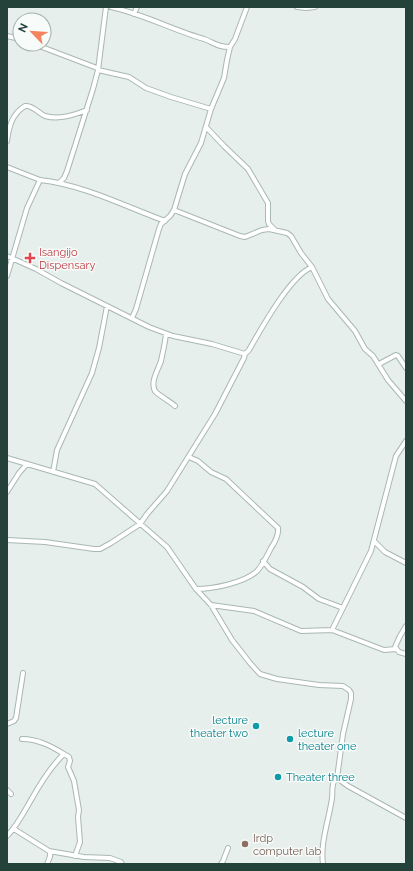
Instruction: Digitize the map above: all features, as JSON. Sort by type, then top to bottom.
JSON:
[{"type":"street","points":[[60,182],[64,178],[87,110],[97,69],[106,7]]},
{"type":"street","points":[[111,7],[160,23],[220,47],[230,47]]},
{"type":"street","points":[[134,14],[137,7]]},
{"type":"street","points":[[132,318],[136,309],[159,229],[174,210],[185,174],[201,143],[211,109],[224,78],[230,47],[235,39],[247,7]]},
{"type":"street","points":[[297,7],[315,7]]},
{"type":"street","points":[[52,51],[97,69],[130,77],[152,90],[171,98],[211,109]]},
{"type":"street","points":[[7,141],[12,119],[26,106],[30,106],[45,116],[56,117],[72,115],[87,110]]},
{"type":"street","points":[[206,127],[248,169],[268,203],[269,224],[276,230],[291,236],[301,253],[312,267],[328,299],[355,331],[365,349],[373,356],[388,380],[406,401]]},
{"type":"street","points":[[7,168],[40,180],[60,182],[91,192],[165,221]]},
{"type":"street","points":[[64,178],[65,184]]},
{"type":"street","points":[[7,276],[27,208],[40,180]]},
{"type":"street","points":[[174,210],[240,236],[245,236],[262,230],[276,230]]},
{"type":"street","points":[[7,256],[36,269],[149,327],[166,334],[212,344],[245,354]]},
{"type":"street","points":[[7,540],[45,542],[94,550],[100,549],[111,543],[140,524],[167,491],[189,457],[215,414],[245,354],[281,299],[297,278],[312,267]]},
{"type":"street","points":[[53,472],[57,450],[92,373],[99,348],[107,306]]},
{"type":"street","points":[[166,334],[160,364],[155,377],[154,388],[158,394],[175,406]]},
{"type":"street","points":[[379,364],[396,355],[406,368]]},
{"type":"street","points":[[332,630],[371,551],[396,456],[406,441]]},
{"type":"street","points":[[189,457],[198,461],[211,472],[226,479],[278,528],[279,532],[276,540],[256,573],[229,585],[206,589],[196,589]]},
{"type":"street","points":[[7,458],[95,484],[167,547],[196,589],[211,605],[232,640],[260,674],[277,679],[319,685],[340,686],[349,690],[351,693],[351,699],[339,761],[338,779]]},
{"type":"street","points":[[7,492],[19,473],[27,464]]},
{"type":"street","points":[[374,541],[385,552],[406,563]]},
{"type":"street","points":[[263,561],[270,568],[319,598],[343,608]]},
{"type":"street","points":[[211,605],[254,611],[301,631],[332,630],[384,650],[396,649],[406,654]]},
{"type":"street","points":[[396,649],[395,645],[406,626]]},
{"type":"street","points":[[7,724],[14,721],[16,718],[23,673]]},
{"type":"street","points":[[22,739],[32,739],[48,744],[69,757],[70,761],[68,767],[74,781],[79,810],[78,817],[80,842],[75,856]]},
{"type":"street","points":[[7,836],[14,829],[36,791],[57,761],[64,754]]},
{"type":"street","points":[[338,779],[406,818]]},
{"type":"street","points":[[323,864],[322,858],[324,838],[332,798],[332,786],[335,780],[338,779]]},
{"type":"street","points":[[7,790],[11,794]]},
{"type":"street","points":[[14,829],[49,851],[75,856],[110,858],[121,862],[122,864]]},
{"type":"street","points":[[221,864],[228,848]]},
{"type":"street","points":[[47,864],[50,857],[49,851]]},
{"type":"place","name":"Isangijo Dispensary","points":[[30,258]]},
{"type":"place","name":"lecture theater two","points":[[256,726]]},
{"type":"place","name":"lecture theater one","points":[[290,739]]},
{"type":"place","name":"Theater three","points":[[278,777]]},
{"type":"place","name":"Irdp computer lab","points":[[245,844]]}]
